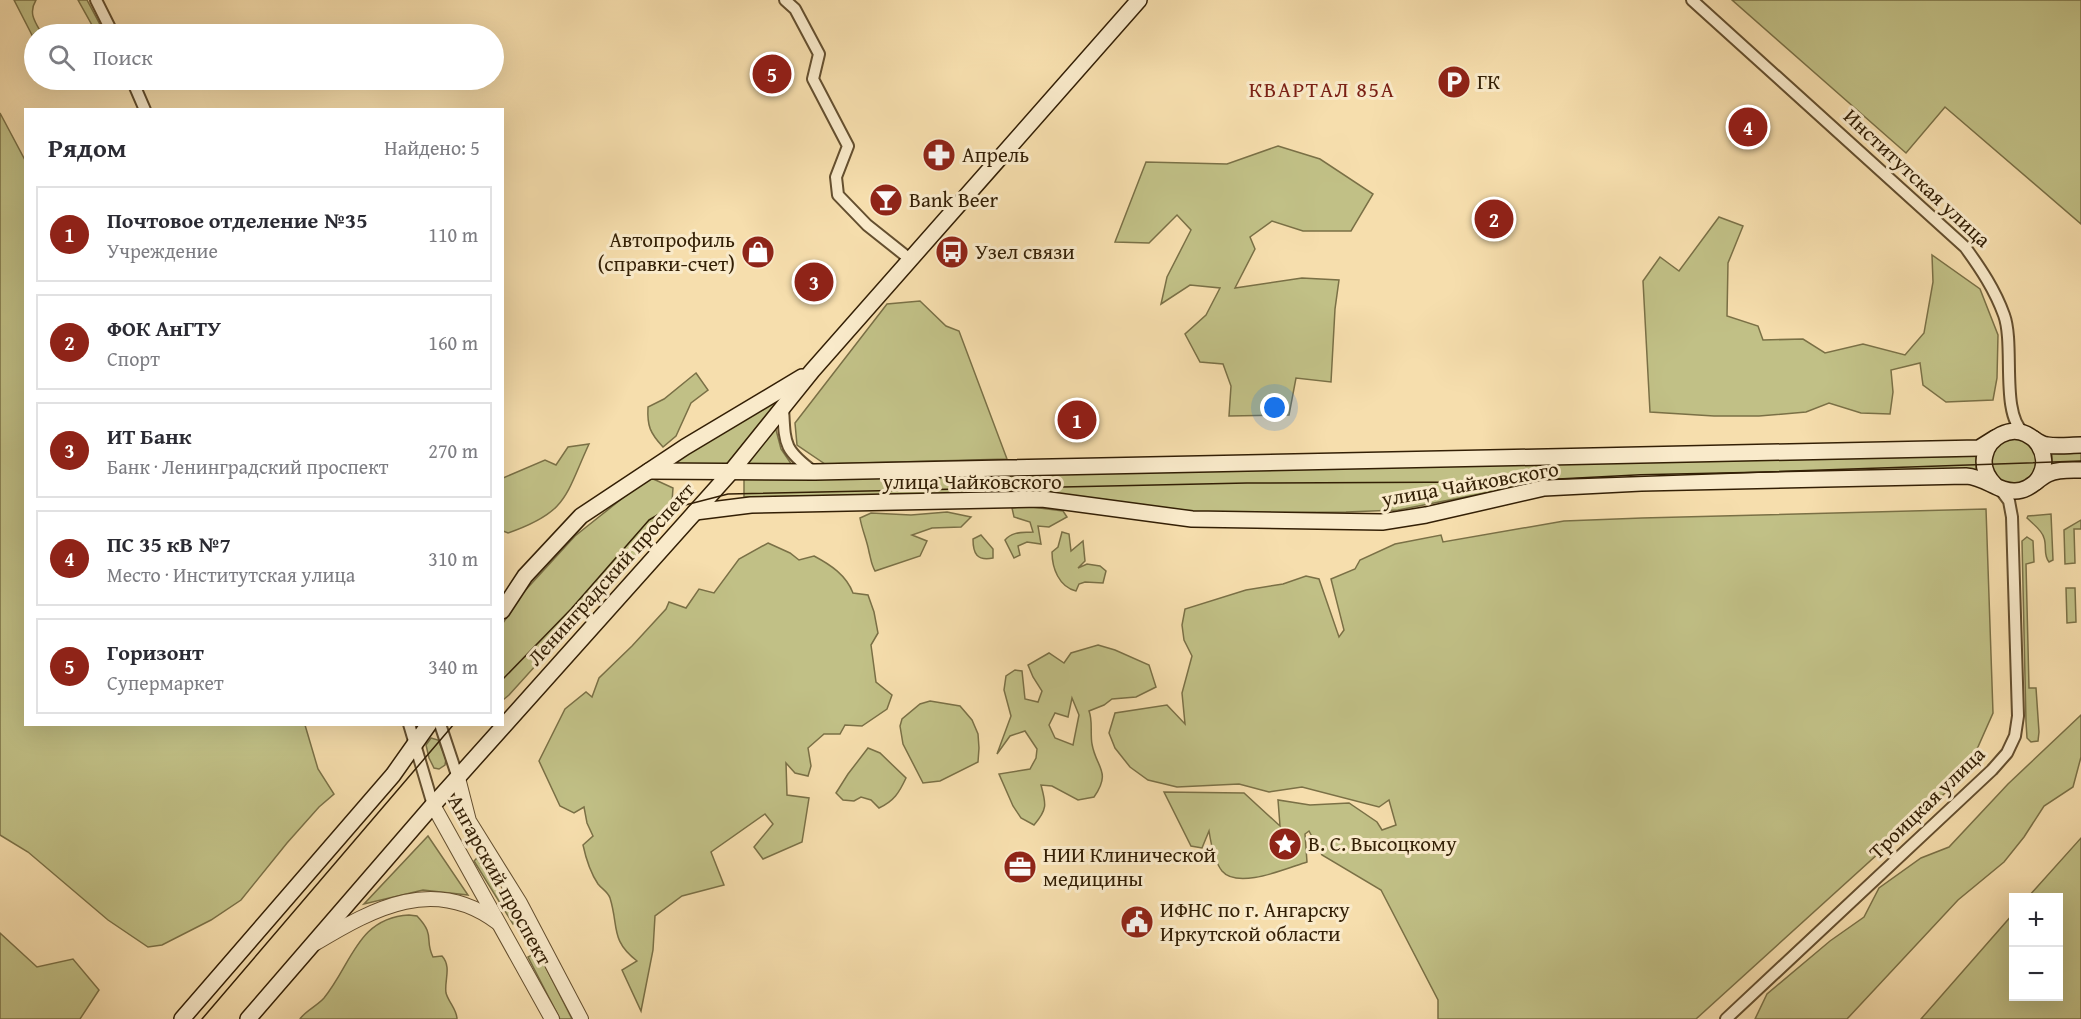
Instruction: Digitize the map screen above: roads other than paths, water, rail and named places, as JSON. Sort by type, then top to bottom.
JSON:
[{"type":"main road","name":"Ленинградский проспект","points":[[248,1019],[433,805],[730,472],[812,371],[1139,0]]},
{"type":"main road","name":"Ленинградский проспект","points":[[504,608],[525,576],[581,516],[685,447],[812,371]]},
{"type":"main road","points":[[649,471],[814,472],[1979,448],[2010,432],[2030,437],[2050,446],[2081,445]]},
{"type":"main road","points":[[2030,437],[2041,449],[2044,460],[2042,472],[2031,486]]},
{"type":"main road","points":[[1991,443],[1984,459],[1984,467],[1989,479],[1997,486]]},
{"type":"main road","name":"улица Чайковского","points":[[695,512],[751,505],[1042,499],[1192,519],[1382,522],[1426,515],[1544,488],[1641,483],[1966,476],[1979,478],[2014,491],[2031,486],[2054,472],[2081,470]]},
{"type":"main road","points":[[182,1019],[393,776],[428,726]]},
{"type":"street","points":[[96,0],[108,24]]},
{"type":"street","points":[[785,0],[795,9],[819,54],[813,79],[848,146],[836,177],[838,195],[867,225],[911,260]]},
{"type":"street","name":"Институтская улица","points":[[1692,0],[1965,247],[1988,278],[2005,316],[2011,406],[2016,425],[2030,437]]},
{"type":"street","points":[[136,90],[144,108]]},
{"type":"street","points":[[1991,443],[2006,425],[2011,406]]},
{"type":"street","points":[[783,407],[787,445],[796,458],[814,472]]},
{"type":"street","points":[[1997,486],[2009,501],[2012,517]]},
{"type":"street","points":[[2012,517],[2019,500],[2031,486]]},
{"type":"street","name":"Троицкая улица","points":[[1726,1019],[1983,779],[2007,753],[2015,736],[2018,717],[2012,517]]},
{"type":"street","name":"Ангарский проспект","points":[[409,726],[433,805],[552,1019]]},
{"type":"street","name":"Ангарский проспект","points":[[441,726],[469,821],[520,903],[581,1019]]},
{"type":"street","points":[[312,946],[374,911],[414,901],[440,900],[463,903],[487,914],[502,926]]},
{"type":"street","points":[[517,953],[541,942]]},
{"type":"tram line","points":[[504,678],[571,609],[649,520],[666,510],[728,494],[1247,483],[1481,482],[2081,461]]},
{"type":"tram line","points":[[202,1019],[452,726]]},
{"type":"place","name":"Горизонт","points":[[772,74]]},
{"type":"place","name":"ГК","points":[[1454,82]]},
{"type":"place","name":"ПС 35 кВ №7","points":[[1748,127]]},
{"type":"place","name":"Апрель","points":[[939,155]]},
{"type":"place","name":"Bank Beer","points":[[886,200]]},
{"type":"place","name":"ФОК АнГТУ","points":[[1494,219]]},
{"type":"place","name":"Автопрофиль (справки-счет)","points":[[758,252]]},
{"type":"place","name":"Узел связи","points":[[952,252]]},
{"type":"place","name":"ИТ Банк","points":[[814,282]]},
{"type":"place","name":"Почтовое отделение №35","points":[[1077,420]]},
{"type":"place","name":"В. С. Высоцкому","points":[[1285,844]]},
{"type":"place","name":"НИИ Клинической медицины","points":[[1020,867]]},
{"type":"place","name":"ИФНС по г. Ангарску Иркутской области","points":[[1137,922]]},
{"type":"district","name":"КВАРТАЛ 85А","points":[[1322,89]]}]
